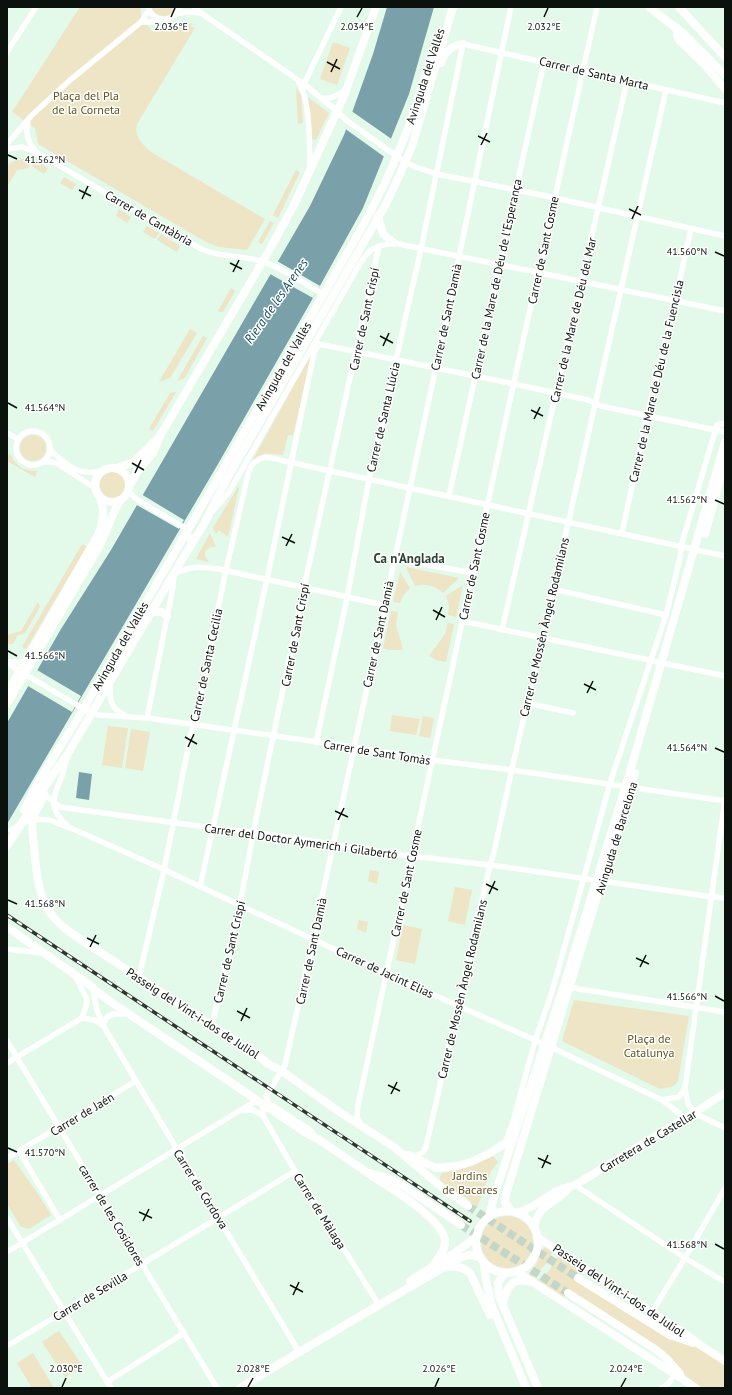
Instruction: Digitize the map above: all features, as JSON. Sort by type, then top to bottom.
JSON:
[{"type":"street","points":[[7,52],[36,7]]},
{"type":"street","points":[[176,14],[180,7]]},
{"type":"street","points":[[194,7],[304,84],[346,120],[415,167],[437,174],[516,189],[725,236]]},
{"type":"street","points":[[304,84],[341,7]]},
{"type":"street","name":"Avinguda del Vallès","points":[[65,759],[190,545],[207,519],[225,482],[330,295],[379,195],[395,154],[412,119],[448,7]]},
{"type":"street","name":"Avinguda del Vallès","points":[[7,846],[44,792],[44,780],[81,707],[378,218],[406,162],[412,146],[453,7]]},
{"type":"street","name":"Carrer de Sant Damià","points":[[316,1138],[310,1130],[267,1100],[266,1096],[267,1092],[285,1065],[334,845],[511,7]]},
{"type":"street","name":"Carrer de Sant Cosme","points":[[361,1126],[357,1117],[358,1105],[462,621],[597,7]]},
{"type":"street","points":[[649,7],[700,48],[725,75]]},
{"type":"street","points":[[7,704],[99,547],[114,512],[120,501],[126,496],[139,469],[153,453],[160,436],[269,264],[295,203],[347,90],[375,8]]},
{"type":"street","points":[[7,144],[28,119],[69,81],[141,22],[148,9],[155,18],[167,20],[176,14],[186,12],[201,13]]},
{"type":"street","points":[[683,9],[725,57]]},
{"type":"street","points":[[141,22],[150,22],[160,19]]},
{"type":"street","points":[[444,19],[446,32],[451,39],[463,44]]},
{"type":"street","points":[[677,28],[677,36],[680,41],[703,63],[725,89]]},
{"type":"street","points":[[412,146],[422,122],[444,55],[453,46],[463,44]]},
{"type":"street","name":"Carrer de Santa Marta","points":[[463,44],[725,103]]},
{"type":"street","name":"Carrer de Santa Llúcia","points":[[316,743],[347,598],[369,479],[421,249],[463,44]]},
{"type":"street","name":"Carrer de la Mare de Déu de l'Esperança","points":[[449,496],[544,62]]},
{"type":"street","points":[[298,81],[304,93],[306,106],[310,172]]},
{"type":"street","name":"Carrer de la Mare de Déu del Mar","points":[[502,630],[627,81]]},
{"type":"street","points":[[322,98],[328,99],[335,97],[347,90]]},
{"type":"street","name":"Carrer de Mossèn Àngel Rodamilans","points":[[413,1158],[423,1152],[426,1147],[666,90]]},
{"type":"street","points":[[28,119],[26,128],[27,137],[31,146],[36,152]]},
{"type":"street","name":"Carrer de Cantàbria","points":[[7,149],[22,147],[36,152],[201,249],[218,255],[244,257],[269,264],[330,295]]},
{"type":"street","points":[[379,195],[378,218],[383,234],[394,243],[581,280],[725,311]]},
{"type":"street","name":"Carrer de la Mare de Déu de la Fuencisla","points":[[622,533],[647,416],[676,301],[691,229]]},
{"type":"street","name":"Avinguda del Vallès","points":[[330,295],[368,252],[379,246],[394,243]]},
{"type":"street","name":"Carrer de Sant Crispí","points":[[212,1025],[240,905],[253,832],[379,246]]},
{"type":"street","points":[[200,887],[314,353],[319,344],[556,393],[595,403],[601,406],[725,432]]},
{"type":"street","points":[[716,431],[717,425],[725,423]]},
{"type":"street","points":[[7,693],[25,674],[24,662],[98,535],[103,517],[103,506],[95,488],[58,464],[44,462],[35,466],[20,460],[16,450],[18,439],[21,435],[30,431],[41,432],[48,440],[50,451],[44,462]]},
{"type":"street","name":"Avinguda de Barcelona","points":[[489,1217],[535,1041],[552,992],[610,785],[666,614],[680,558],[681,546],[716,431]]},
{"type":"street","points":[[7,433],[18,439]]},
{"type":"street","points":[[50,451],[60,460],[83,473],[91,474],[108,468],[117,468],[134,462],[160,436]]},
{"type":"street","name":"Avinguda de Barcelona","points":[[698,550],[725,442]]},
{"type":"street","name":"Carrer de Santa Cecilia","points":[[139,977],[164,870],[191,733],[194,725],[226,570],[249,470],[254,462],[264,457],[291,462]]},
{"type":"street","points":[[291,462],[725,556]]},
{"type":"street","name":"Avinguda de Barcelona","points":[[510,1140],[517,1129],[567,986],[628,788],[725,462]]},
{"type":"street","points":[[117,468],[125,474],[128,479],[129,488],[137,500],[181,525],[188,531],[190,545]]},
{"type":"street","points":[[95,488],[97,476],[102,470]]},
{"type":"street","points":[[100,498],[108,502],[120,501]]},
{"type":"street","points":[[394,559],[473,573]]},
{"type":"street","points":[[147,718],[174,574],[188,567],[226,570],[384,605]]},
{"type":"street","points":[[553,589],[666,614]]},
{"type":"street","points":[[151,612],[162,612],[167,616]]},
{"type":"street","points":[[462,621],[725,676]]},
{"type":"street","points":[[7,662],[24,662]]},
{"type":"street","points":[[7,662],[92,713]]},
{"type":"street","points":[[110,682],[110,694],[113,707],[118,712],[129,717]]},
{"type":"street","points":[[527,703],[573,713]]},
{"type":"street","name":"Carrer de Sant Tomàs","points":[[92,713],[105,716],[147,718],[628,788],[725,800]]},
{"type":"street","name":"Avinguda del Vallès","points":[[9,833],[64,742]]},
{"type":"street","points":[[54,802],[56,788],[63,773],[65,759]]},
{"type":"street","name":"Passeig del Vint-i-dos de Juliol","points":[[65,759],[44,792],[33,819],[32,834],[39,884],[49,911],[56,919],[72,933],[260,1057],[268,1064],[282,1071],[394,1147],[445,1190],[468,1206]]},
{"type":"street","points":[[44,792],[54,802]]},
{"type":"street","points":[[725,800],[685,1088],[688,1104],[694,1113],[725,1128]]},
{"type":"street","name":"Carrer del Doctor Aymerich i Gilabertó","points":[[54,802],[60,807],[253,832],[412,856],[490,865],[725,898]]},
{"type":"street","name":"Carrer de Jacint Elias","points":[[54,802],[58,816],[73,830]]},
{"type":"street","name":"Carrer de Jacint Elias","points":[[9,833],[21,824],[33,819],[49,820],[73,830],[164,870],[386,974],[547,1046],[662,1100],[685,1118]]},
{"type":"street","points":[[7,928],[72,972],[129,1014],[249,1094],[260,1103],[316,1138],[422,1211],[441,1230],[445,1241],[442,1254],[432,1268]]},
{"type":"street","points":[[7,948],[43,953]]},
{"type":"street","points":[[72,972],[87,999],[82,1018]]},
{"type":"street","name":"Carrer de Còrdova","points":[[91,986],[97,1010],[103,1025],[299,1352]]},
{"type":"street","points":[[567,986],[725,1012]]},
{"type":"street","points":[[7,1063],[82,1018],[94,1020],[103,1025],[107,1017],[113,1014],[129,1014]]},
{"type":"street","name":"carrer de les Cosidores","points":[[7,1041],[216,1388]]},
{"type":"street","name":"Avinguda de Barcelona","points":[[514,1212],[505,1202],[506,1194],[547,1046]]},
{"type":"street","name":"Carrer de Jaén","points":[[7,1158],[136,1081]]},
{"type":"street","points":[[662,1100],[679,1097],[685,1088]]},
{"type":"street","name":"Carretera de Castellar","points":[[514,1212],[533,1206],[556,1191],[572,1186],[725,1093]]},
{"type":"street","points":[[7,1252],[241,1110],[260,1103]]},
{"type":"street","name":"Carrer de Màlaga","points":[[260,1103],[263,1116],[295,1171],[378,1304]]},
{"type":"street","points":[[241,1110],[253,1110],[263,1116]]},
{"type":"street","points":[[513,1121],[517,1129]]},
{"type":"street","points":[[394,1147],[430,1166],[439,1168],[457,1166],[471,1162],[488,1154],[510,1140]]},
{"type":"street","points":[[19,1151],[60,1220]]},
{"type":"street","name":"Carrer de Sevilla","points":[[7,1346],[295,1171]]},
{"type":"street","points":[[368,1173],[388,1178],[402,1185],[461,1224]]},
{"type":"street","points":[[572,1186],[725,1282]]},
{"type":"street","name":"Carretera de Castellar","points":[[534,1226],[535,1221],[542,1209],[562,1196],[572,1186]]},
{"type":"street","points":[[652,1312],[725,1188]]},
{"type":"street","points":[[499,1212],[514,1212],[528,1220],[534,1226],[538,1237],[537,1249],[532,1261],[528,1265],[517,1272],[504,1274],[494,1271],[484,1264],[479,1257],[476,1247],[476,1237],[480,1226],[489,1217],[499,1212]]},
{"type":"street","points":[[7,1218],[111,1388]]},
{"type":"street","points":[[240,1388],[378,1304],[476,1237]]},
{"type":"street","name":"Passeig del Vint-i-dos de Juliol","points":[[538,1237],[700,1345],[724,1359]]},
{"type":"street","points":[[378,1304],[394,1297],[460,1258],[473,1255],[479,1257]]},
{"type":"street","points":[[484,1264],[484,1272],[491,1302],[526,1388]]},
{"type":"street","points":[[445,1267],[457,1266],[470,1273],[492,1320],[509,1348]]},
{"type":"street","points":[[517,1272],[696,1388]]},
{"type":"street","points":[[504,1274],[500,1278],[498,1286],[503,1304],[538,1388]]},
{"type":"street","name":"Passeig del Vint-i-dos de Juliol","points":[[578,1278],[670,1335],[700,1345]]},
{"type":"street","points":[[503,1304],[507,1289],[513,1283],[524,1280],[533,1282]]},
{"type":"street","points":[[568,1294],[655,1349],[666,1358],[687,1382]]},
{"type":"street","points":[[108,1382],[184,1333]]},
{"type":"street","points":[[662,1388],[669,1383],[675,1374]]},
{"type":"green space","name":"Plaça del Pla de la Corneta","points":[[80,7],[140,7],[141,16],[152,31],[193,23],[191,26],[195,28],[137,124],[136,129],[140,140],[151,152],[265,219],[247,250],[219,247],[206,242],[38,144],[35,128],[12,112]]},
{"type":"green space","points":[[150,7],[176,7],[170,14],[163,16],[153,11]]},
{"type":"green space","points":[[333,42],[350,48],[337,85],[320,79]]},
{"type":"green space","points":[[296,88],[301,95],[303,123],[298,124]]},
{"type":"green space","points":[[308,97],[329,113],[316,140],[311,139]]},
{"type":"green space","points":[[29,157],[33,159],[28,168],[17,170],[7,187],[7,168],[9,165],[15,161]]},
{"type":"green space","points":[[35,160],[48,168],[44,174],[32,166]]},
{"type":"green space","points":[[296,170],[300,172],[278,218],[273,215]]},
{"type":"green space","points":[[64,177],[76,184],[72,190],[60,183]]},
{"type":"green space","points":[[119,209],[131,217],[127,223],[116,216]]},
{"type":"green space","points":[[270,221],[274,223],[262,244],[258,242]]},
{"type":"green space","points":[[147,226],[159,233],[155,239],[143,232]]},
{"type":"green space","points":[[161,234],[180,246],[177,252],[157,240]]},
{"type":"green space","points":[[231,288],[235,291],[223,312],[218,311]]},
{"type":"green space","points":[[190,329],[197,333],[170,378],[159,382]]},
{"type":"green space","points":[[203,336],[207,338],[187,374],[184,378],[177,381]]},
{"type":"green space","points":[[312,353],[293,435],[288,435],[283,455],[265,453],[252,461]]},
{"type":"green space","points":[[176,392],[153,431],[149,429],[170,393]]},
{"type":"green space","points":[[33,435],[42,439],[46,448],[42,457],[33,461],[24,457],[20,448],[24,439]]},
{"type":"green space","points":[[9,454],[15,463],[21,468],[37,471],[35,477],[7,461]]},
{"type":"green space","points":[[113,472],[122,476],[126,485],[122,494],[113,498],[104,494],[100,485],[104,476]]},
{"type":"green space","points":[[238,487],[228,537],[219,530],[216,534],[213,528]]},
{"type":"green space","points":[[210,533],[216,547],[211,547],[205,551],[205,556],[209,562],[196,559]]},
{"type":"green space","points":[[82,544],[87,546],[26,649],[22,647]]},
{"type":"green space","points":[[406,567],[459,578],[443,593],[430,585],[415,586]]},
{"type":"green space","points":[[400,572],[410,588],[403,596],[400,603],[393,602]]},
{"type":"green space","points":[[463,585],[456,617],[448,615],[449,605],[446,596]]},
{"type":"green space","points":[[38,602],[40,607],[25,633],[17,636],[12,644],[7,644],[7,635],[21,631]]},
{"type":"green space","points":[[391,611],[398,612],[396,625],[403,650],[390,650],[383,648]]},
{"type":"green space","points":[[448,623],[454,624],[446,662],[436,660],[429,656],[445,634]]},
{"type":"green space","points":[[392,715],[420,719],[416,735],[390,731]]},
{"type":"green space","points":[[423,716],[434,718],[430,738],[419,736]]},
{"type":"green space","points":[[108,726],[128,728],[122,768],[102,765]]},
{"type":"green space","points":[[131,729],[150,732],[143,771],[125,768]]},
{"type":"green space","points":[[370,870],[379,872],[377,884],[368,881]]},
{"type":"green space","points":[[455,887],[472,890],[465,925],[448,921]]},
{"type":"green space","points":[[359,920],[368,922],[366,933],[357,929]]},
{"type":"green space","points":[[403,925],[422,929],[415,964],[396,960]]},
{"type":"green space","name":"Plaça de Catalunya","points":[[574,1000],[689,1016],[678,1081],[675,1085],[660,1089],[562,1041]]},
{"type":"green space","name":"Jardins de Bacares","points":[[492,1155],[498,1162],[491,1171],[477,1208],[466,1197],[440,1182],[442,1173],[468,1167]]},
{"type":"green space","points":[[14,1160],[51,1215],[29,1229],[21,1227],[7,1204],[7,1164]]},
{"type":"green space","points":[[502,1216],[512,1216],[526,1223],[533,1237],[533,1247],[526,1261],[512,1268],[502,1268],[492,1264],[485,1257],[481,1247],[481,1237],[485,1227],[492,1220]]},
{"type":"green space","points":[[544,1247],[548,1247],[553,1251],[546,1264],[531,1278],[529,1273],[536,1265]]},
{"type":"green space","points":[[558,1257],[581,1271],[576,1280],[670,1340],[672,1339],[697,1347],[725,1365],[725,1388],[702,1388],[686,1376],[664,1354],[666,1352],[569,1290],[564,1297],[538,1280],[549,1271]]},
{"type":"green space","points":[[59,1331],[83,1367],[65,1377],[42,1342]]},
{"type":"green space","points":[[33,1353],[54,1388],[32,1388],[17,1363]]},
{"type":"water","name":"Riera de les Arenes","points":[[387,7],[434,7],[409,94],[363,208],[218,464],[7,824],[7,723],[61,629],[111,550],[310,206],[344,135],[373,54]]},
{"type":"water","points":[[79,772],[92,774],[89,800],[76,798]]},
{"type":"pier","points":[[350,110],[393,140],[386,158],[344,128]]},
{"type":"pier","points":[[277,261],[320,286],[313,298],[270,274]]},
{"type":"pier","points":[[141,494],[184,520],[179,529],[135,504]]},
{"type":"pier","points":[[37,670],[81,696],[72,712],[28,686]]},
{"type":"tunnel","points":[[468,1206],[578,1278]]},
{"type":"tunnel","points":[[461,1225],[568,1293]]},
{"type":"railway","points":[[7,915],[470,1221]]},
{"type":"district","name":"Ca n'Anglada","points":[[409,558]]}]
